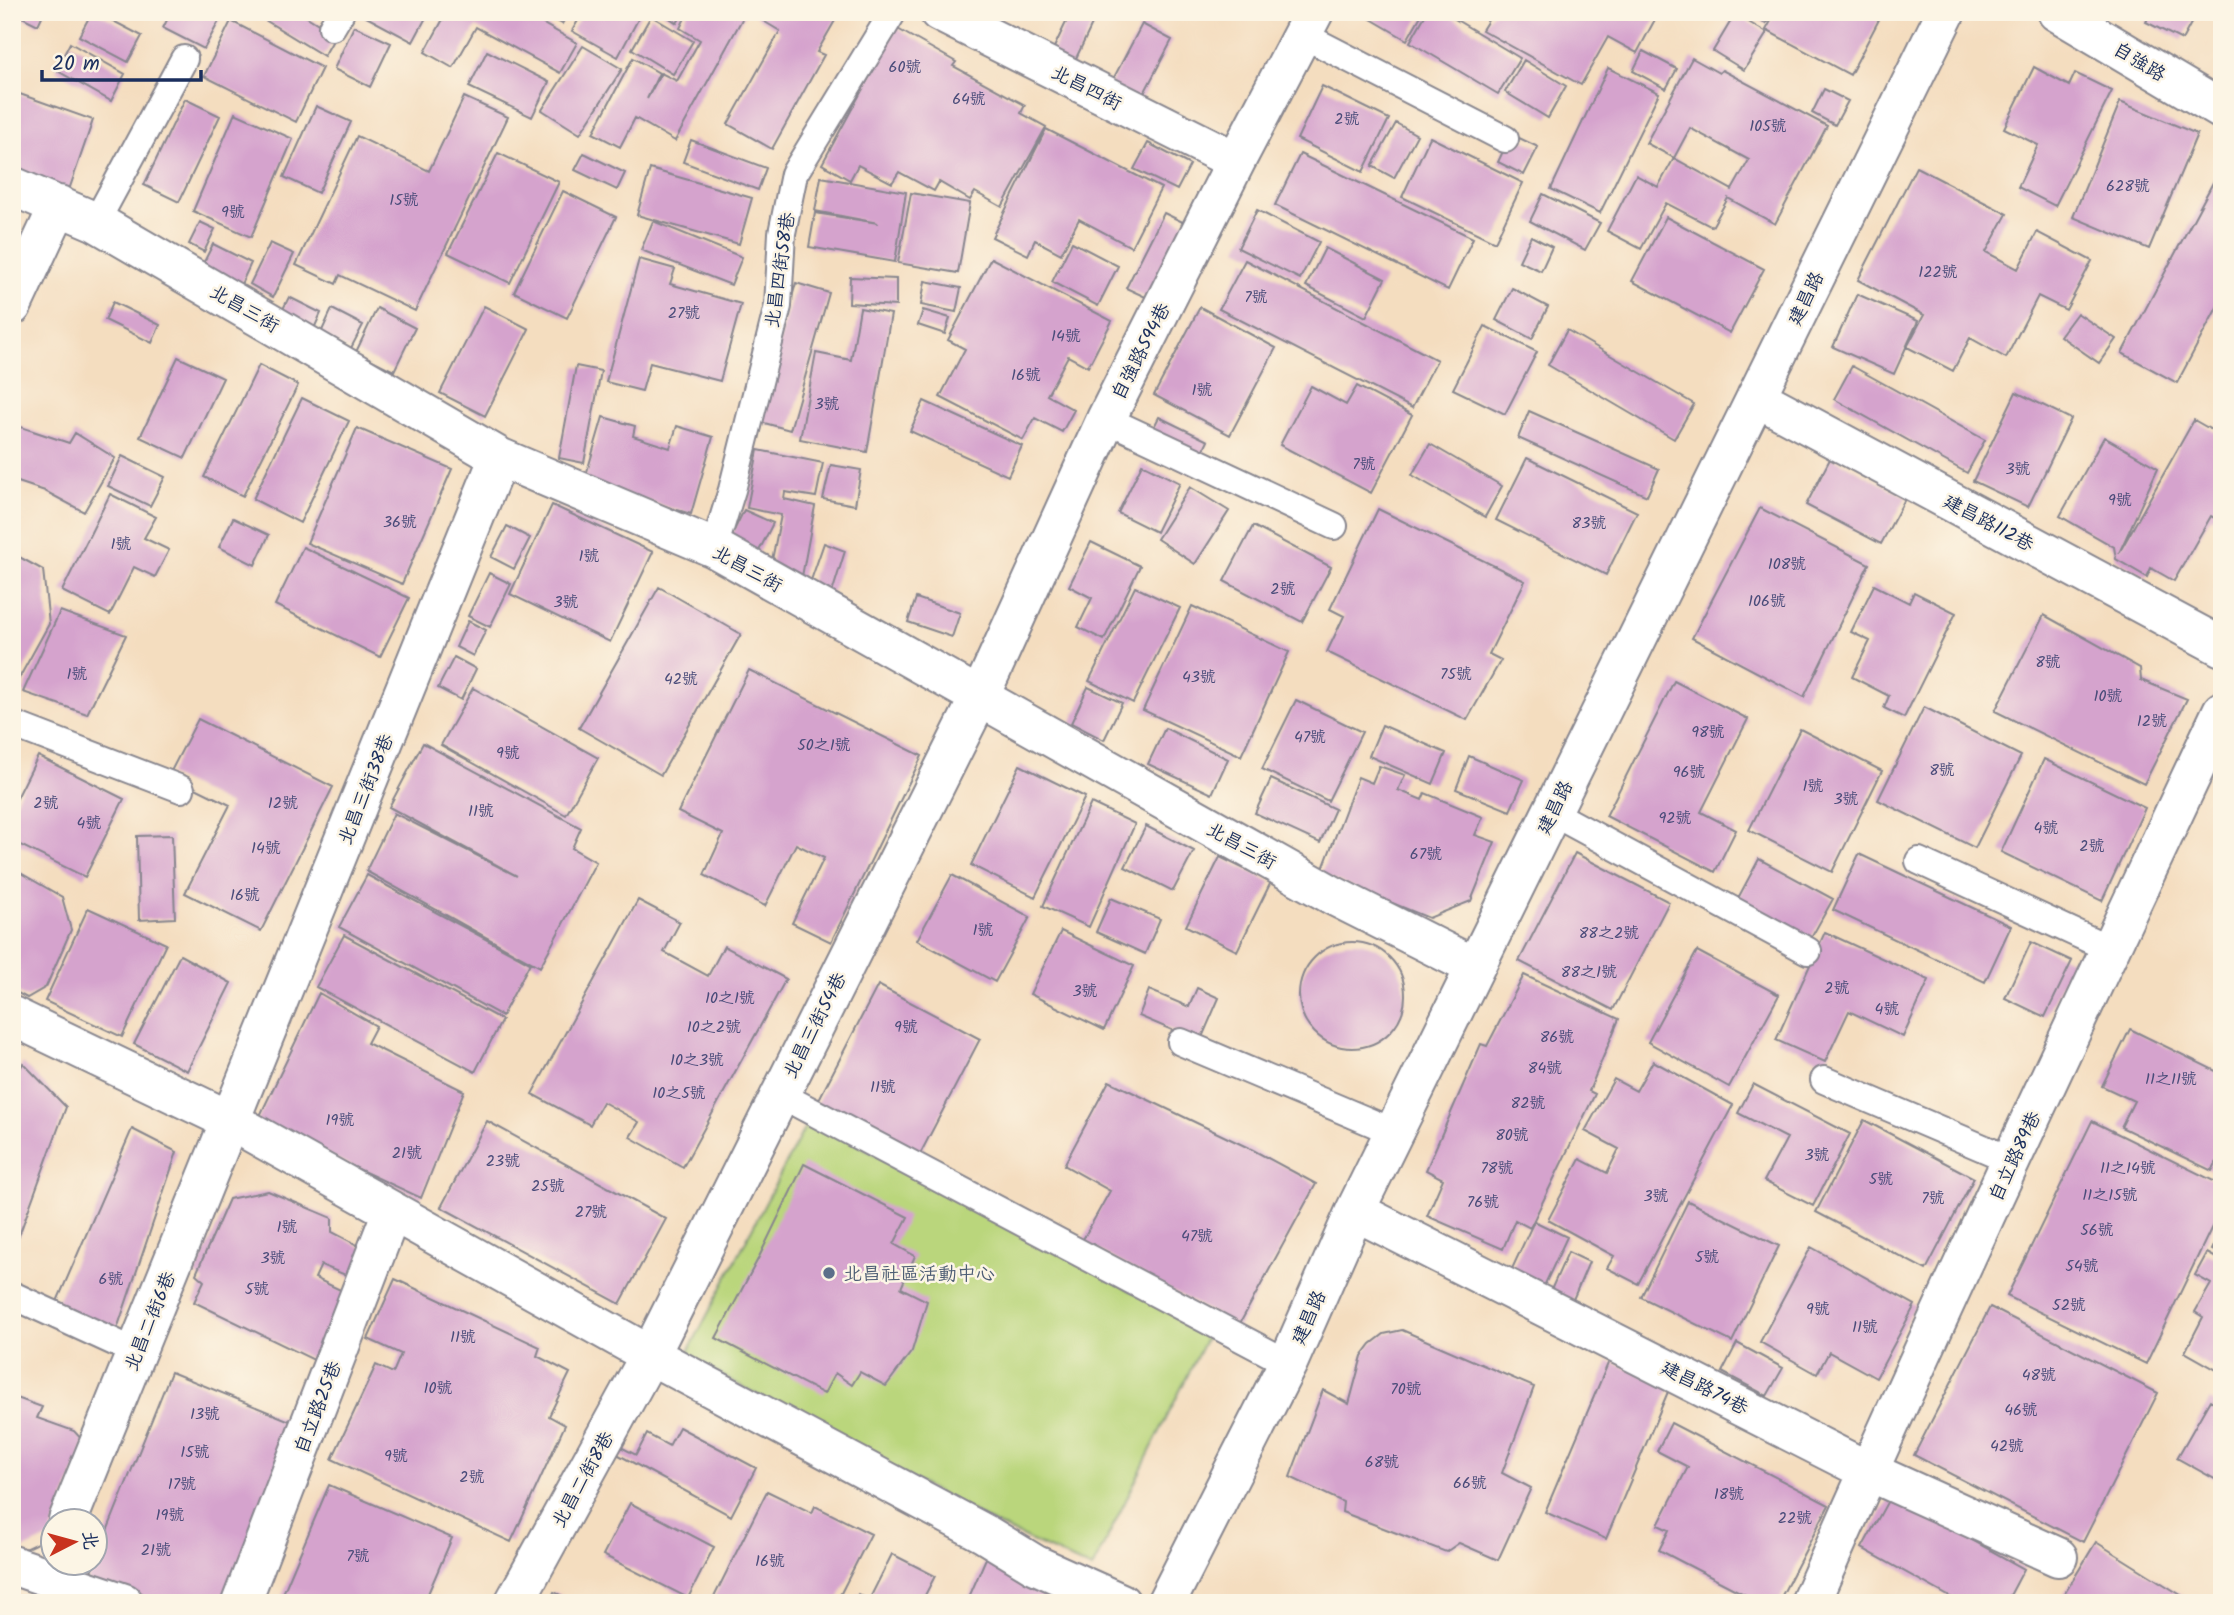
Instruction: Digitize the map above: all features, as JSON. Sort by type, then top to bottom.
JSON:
[{"type":"street","name":"北昌四街","points":[[939,12],[1236,161]]},
{"type":"street","name":"建昌路","points":[[1166,1603],[1288,1363],[1355,1211],[1946,12]]},
{"type":"street","name":"自強路","points":[[2057,12],[2222,110]]},
{"type":"street","name":"自強路594巷","points":[[979,696],[1106,419],[1307,23]]},
{"type":"street","name":"北昌三街","points":[[12,186],[96,222],[499,457],[714,548],[1334,896],[1475,967]]},
{"type":"street","points":[[12,306],[59,205]]},
{"type":"street","name":"建昌路112巷","points":[[1756,397],[2222,647]]},
{"type":"street","name":"北昌三街38巷","points":[[231,1121],[499,457]]},
{"type":"street","name":"北昌三街54巷","points":[[650,1355],[979,696]]},
{"type":"street","name":"自立路89巷","points":[[1810,1603],[2011,1160],[2222,711]]},
{"type":"street","points":[[12,1016],[231,1121],[650,1355],[985,1534],[1034,1564],[1121,1603]]},
{"type":"street","name":"北昌二街6巷","points":[[74,1506],[231,1121]]},
{"type":"street","name":"自立路25巷","points":[[241,1603],[392,1211]]},
{"type":"street","name":"建昌路74巷","points":[[1355,1211],[1868,1471],[2058,1558]]},
{"type":"street","name":"北昌二街8巷","points":[[514,1603],[650,1355]]},
{"type":"street","points":[[36,1576],[124,1603]]},
{"type":"lane","name":"北昌四街58巷","points":[[714,548],[732,490],[778,306],[782,233],[794,174],[893,12]]},
{"type":"lane","points":[[1307,23],[1505,139]]},
{"type":"lane","points":[[96,222],[184,59]]},
{"type":"lane","points":[[1106,419],[1334,526]]},
{"type":"lane","points":[[12,724],[181,789]]},
{"type":"lane","points":[[1551,812],[1808,951]]},
{"type":"lane","points":[[1919,861],[2110,949]]},
{"type":"lane","points":[[1181,1042],[1394,1132]]},
{"type":"lane","points":[[1824,1080],[2011,1160]]},
{"type":"lane","points":[[779,1094],[1288,1363]]},
{"type":"lane","points":[[12,1295],[136,1352]]},
{"type":"green space","points":[[809,1119],[1209,1332],[1092,1569],[993,1523],[686,1356]]},
{"type":"building","points":[[12,12],[44,12],[38,25]]},
{"type":"building","points":[[92,12],[142,36],[128,62],[79,36]]},
{"type":"building","points":[[171,12],[224,12],[204,49],[163,28]]},
{"type":"building","points":[[252,12],[299,12],[336,35],[324,56]]},
{"type":"building","points":[[357,12],[429,12],[413,42]]},
{"type":"building","points":[[447,12],[522,12],[577,43],[560,73],[476,27],[453,68],[425,52]]},
{"type":"building","points":[[534,12],[569,12],[562,24],[544,14],[543,17]]},
{"type":"building","points":[[583,12],[642,12],[618,57],[572,31]]},
{"type":"building","points":[[661,12],[684,12],[677,23]]},
{"type":"building","points":[[688,12],[746,12],[675,141],[635,118],[620,147],[593,133],[633,58],[659,73],[647,99],[661,73],[677,81],[700,40],[680,28]]},
{"type":"building","points":[[757,12],[840,12],[817,52],[824,55],[772,149],[728,124],[780,31],[755,16]]},
{"type":"building","points":[[1071,12],[1098,12],[1070,71],[1048,60]]},
{"type":"building","points":[[1359,12],[1423,12],[1407,40]]},
{"type":"building","points":[[1427,12],[1443,12],[1520,58],[1498,94],[1410,42]]},
{"type":"building","points":[[1493,12],[1659,12],[1637,53],[1608,37],[1581,85],[1482,30]]},
{"type":"building","points":[[1743,12],[1771,12],[1766,24]]},
{"type":"building","points":[[1776,12],[1883,12],[1850,75],[1766,30]]},
{"type":"building","points":[[2151,12],[2196,14],[2182,40],[2146,22]]},
{"type":"building","points":[[1735,14],[1767,33],[1744,70],[1713,51]]},
{"type":"building","points":[[651,16],[693,41],[673,74],[632,49]]},
{"type":"building","points":[[231,21],[322,68],[296,122],[204,76]]},
{"type":"building","points":[[1142,24],[1172,40],[1140,101],[1110,85]]},
{"type":"building","points":[[354,26],[391,43],[370,87],[334,69]]},
{"type":"building","points":[[896,28],[956,62],[953,66],[1025,105],[1021,113],[1046,127],[1002,207],[975,192],[970,200],[939,182],[934,191],[899,172],[892,183],[858,165],[850,180],[822,164]]},
{"type":"building","points":[[70,43],[125,74],[111,101],[56,70]]},
{"type":"building","points":[[583,46],[622,69],[580,134],[542,110]]},
{"type":"building","points":[[487,51],[549,82],[532,117],[469,87]]},
{"type":"building","points":[[1643,51],[1677,69],[1666,89],[1633,71]]},
{"type":"building","points":[[1692,58],[1719,73],[1722,70],[1827,126],[1775,224],[1728,198],[1712,227],[1666,203],[1641,249],[1607,231],[1636,175],[1658,187],[1674,158],[1646,143]],"holes":[[[1690,128],[1749,160],[1732,190],[1674,158]]]},
{"type":"building","points":[[1524,60],[1566,86],[1548,118],[1505,92]]},
{"type":"building","points":[[2034,67],[2069,86],[2075,73],[2112,91],[2055,206],[2018,187],[2038,145],[2004,128]]},
{"type":"building","points":[[1608,68],[1659,93],[1600,213],[1551,189]]},
{"type":"building","points":[[1322,86],[1389,119],[1363,172],[1297,139]]},
{"type":"building","points":[[1824,89],[1848,101],[1835,125],[1812,113]]},
{"type":"building","points":[[17,93],[93,120],[69,190],[12,170],[12,105]]},
{"type":"building","points":[[464,97],[508,117],[415,311],[340,275],[336,284],[296,265],[357,136],[429,171]]},
{"type":"building","points":[[185,99],[220,116],[179,202],[144,185]]},
{"type":"building","points":[[2120,102],[2197,134],[2149,249],[2073,217]]},
{"type":"building","points":[[316,106],[351,122],[318,193],[284,177]]},
{"type":"building","points":[[235,113],[293,139],[251,237],[193,211]]},
{"type":"building","points":[[1396,123],[1417,135],[1394,178],[1372,166]]},
{"type":"building","points":[[1046,129],[1161,188],[1131,247],[1079,219],[1061,254],[1035,240],[1028,255],[992,237]]},
{"type":"building","points":[[1511,134],[1538,147],[1524,175],[1498,162]]},
{"type":"building","points":[[1430,137],[1523,183],[1495,242],[1402,197]]},
{"type":"building","points":[[691,140],[766,168],[758,190],[683,162]]},
{"type":"building","points":[[1148,143],[1190,165],[1177,190],[1134,169]]},
{"type":"building","points":[[498,153],[559,182],[510,283],[448,253]]},
{"type":"building","points":[[584,153],[625,173],[617,190],[575,170]]},
{"type":"building","points":[[1300,154],[1473,238],[1448,290],[1275,205]]},
{"type":"building","points":[[1916,167],[2007,214],[1986,252],[2018,269],[2037,232],[2092,261],[2066,310],[2038,296],[2006,358],[1970,338],[1953,371],[1907,347],[1924,315],[1858,280]]},
{"type":"building","points":[[650,169],[752,198],[739,244],[637,215]]},
{"type":"building","points":[[2217,175],[2222,178],[2222,298],[2177,383],[2122,353]]},
{"type":"building","points":[[821,177],[906,192],[895,262],[809,247],[815,213],[878,223],[815,211]]},
{"type":"building","points":[[563,191],[616,217],[567,318],[514,292]]},
{"type":"building","points":[[911,193],[970,203],[958,273],[898,263]]},
{"type":"building","points":[[1543,194],[1600,223],[1585,250],[1530,221]]},
{"type":"building","points":[[1257,210],[1319,242],[1300,279],[1238,248]]},
{"type":"building","points":[[1164,213],[1191,226],[1154,301],[1126,288]]},
{"type":"building","points":[[1666,217],[1764,269],[1730,333],[1632,281]]},
{"type":"building","points":[[653,221],[742,257],[731,285],[641,250]]},
{"type":"building","points":[[200,222],[215,229],[204,252],[189,244]]},
{"type":"building","points":[[1531,236],[1552,247],[1541,271],[1519,261]]},
{"type":"building","points":[[1072,242],[1118,266],[1098,306],[1052,282]]},
{"type":"building","points":[[270,243],[294,254],[273,297],[250,284]]},
{"type":"building","points":[[213,244],[251,263],[236,295],[197,276]]},
{"type":"building","points":[[1325,248],[1385,279],[1366,317],[1306,286]]},
{"type":"building","points":[[991,258],[1112,321],[1088,367],[1068,356],[1047,395],[1074,410],[1062,432],[1035,418],[1023,440],[940,397],[965,349],[948,340]]},
{"type":"building","points":[[639,259],[675,269],[670,284],[741,304],[720,381],[650,363],[642,391],[606,382]]},
{"type":"building","points":[[1245,260],[1437,360],[1412,408],[1219,309]]},
{"type":"building","points":[[850,277],[896,279],[896,306],[849,303]]},
{"type":"building","points":[[925,281],[961,288],[956,312],[921,305]]},
{"type":"building","points":[[796,283],[829,293],[790,430],[757,421]]},
{"type":"building","points":[[1512,288],[1548,307],[1532,339],[1496,320]]},
{"type":"building","points":[[1857,294],[1918,321],[1894,374],[1833,347]]},
{"type":"building","points":[[289,297],[321,313],[309,340],[276,323]]},
{"type":"building","points":[[113,302],[160,325],[152,343],[105,320]]},
{"type":"building","points":[[484,306],[529,329],[485,416],[440,393]]},
{"type":"building","points":[[1200,307],[1276,348],[1230,435],[1154,395]]},
{"type":"building","points":[[377,308],[415,328],[394,371],[356,352]]},
{"type":"building","points":[[860,308],[891,314],[867,452],[800,439],[816,353],[851,360]]},
{"type":"building","points":[[332,309],[363,325],[350,350],[320,335]]},
{"type":"building","points":[[923,310],[950,318],[945,334],[918,325]]},
{"type":"building","points":[[2077,313],[2116,339],[2099,363],[2060,336]]},
{"type":"building","points":[[1485,326],[1537,352],[1505,414],[1453,389]]},
{"type":"building","points":[[1567,330],[1694,404],[1674,439],[1548,365]]},
{"type":"building","points":[[178,357],[223,378],[185,458],[140,437]]},
{"type":"building","points":[[259,365],[298,385],[243,496],[204,477]]},
{"type":"building","points":[[576,366],[601,371],[584,463],[559,458]]},
{"type":"building","points":[[1852,366],[1985,440],[1967,473],[1834,399]]},
{"type":"building","points":[[1311,386],[1346,405],[1357,386],[1412,415],[1371,493],[1280,445]]},
{"type":"building","points":[[2016,392],[2071,419],[2028,507],[1973,481]]},
{"type":"building","points":[[302,398],[349,421],[300,523],[253,499]]},
{"type":"building","points":[[924,401],[1022,446],[1008,476],[910,431]]},
{"type":"building","points":[[1529,411],[1659,469],[1647,496],[1518,438]]},
{"type":"building","points":[[603,417],[635,426],[633,436],[670,448],[677,426],[713,437],[691,514],[584,482]]},
{"type":"building","points":[[1159,417],[1208,441],[1192,474],[1142,450]]},
{"type":"building","points":[[2194,420],[2222,436],[2222,522],[2211,516],[2174,581],[2151,568],[2147,577],[2116,559],[2114,547],[2060,516],[2104,437],[2158,468],[2119,553]]},
{"type":"building","points":[[12,424],[69,443],[75,433],[115,458],[84,512],[45,491],[12,480]]},
{"type":"building","points":[[357,428],[452,469],[402,584],[307,543]]},
{"type":"building","points":[[1430,444],[1502,486],[1485,517],[1412,475]]},
{"type":"building","points":[[758,450],[823,463],[816,497],[785,492],[784,499],[815,506],[801,582],[769,575],[781,515],[747,508]]},
{"type":"building","points":[[122,456],[165,477],[150,506],[108,486]]},
{"type":"building","points":[[1831,457],[1906,497],[1881,544],[1806,505]]},
{"type":"building","points":[[1527,458],[1637,512],[1606,575],[1496,520]]},
{"type":"building","points":[[1142,464],[1180,483],[1156,532],[1118,513]]},
{"type":"building","points":[[831,465],[861,470],[855,505],[823,499]]},
{"type":"building","points":[[1190,487],[1229,511],[1195,564],[1157,539]]},
{"type":"building","points":[[110,494],[156,517],[144,538],[169,550],[155,577],[134,567],[110,615],[62,591]]},
{"type":"building","points":[[552,505],[653,552],[610,642],[510,594]]},
{"type":"building","points":[[1760,508],[1869,564],[1804,697],[1692,638]]},
{"type":"building","points":[[1378,509],[1525,581],[1489,654],[1501,660],[1467,720],[1327,652],[1344,616],[1330,609]]},
{"type":"building","points":[[744,510],[773,523],[756,557],[728,543]]},
{"type":"building","points":[[233,518],[269,535],[255,565],[219,547]]},
{"type":"building","points":[[507,526],[530,538],[514,569],[491,557]]},
{"type":"building","points":[[1253,526],[1331,567],[1302,622],[1224,581]]},
{"type":"building","points":[[1091,542],[1140,566],[1104,640],[1078,627],[1092,598],[1069,586]]},
{"type":"building","points":[[824,543],[845,551],[832,593],[809,586]]},
{"type":"building","points":[[303,547],[409,598],[380,657],[275,605]]},
{"type":"building","points":[[12,553],[43,570],[49,624],[12,691]]},
{"type":"building","points":[[489,573],[511,584],[490,627],[468,616]]},
{"type":"building","points":[[1874,585],[1909,603],[1914,592],[1956,613],[1904,718],[1884,708],[1889,696],[1852,677],[1870,641],[1851,632]]},
{"type":"building","points":[[659,587],[741,634],[661,775],[579,728]]},
{"type":"building","points":[[1135,587],[1180,608],[1133,703],[1089,681]]},
{"type":"building","points":[[916,598],[960,613],[952,637],[908,622]]},
{"type":"building","points":[[1192,606],[1289,652],[1241,756],[1143,710]]},
{"type":"building","points":[[60,611],[126,635],[87,714],[23,692]]},
{"type":"building","points":[[2044,615],[2140,668],[2141,680],[2187,699],[2144,784],[1995,711]]},
{"type":"building","points":[[468,621],[486,630],[473,656],[456,647]]},
{"type":"building","points":[[454,657],[476,669],[461,700],[438,688]]},
{"type":"building","points":[[749,670],[922,756],[831,942],[792,923],[824,858],[796,844],[765,906],[704,875],[723,834],[678,812]]},
{"type":"building","points":[[1674,681],[1748,719],[1701,812],[1736,830],[1715,872],[1606,816]]},
{"type":"building","points":[[1088,687],[1122,703],[1104,740],[1071,723]]},
{"type":"building","points":[[473,688],[598,758],[566,815],[441,745]]},
{"type":"building","points":[[1296,700],[1362,732],[1328,801],[1262,769]]},
{"type":"building","points":[[1924,707],[2021,756],[1975,848],[1878,800]]},
{"type":"building","points":[[198,719],[333,787],[261,931],[185,893],[230,805],[169,775]]},
{"type":"building","points":[[1382,725],[1446,753],[1433,784],[1369,756]]},
{"type":"building","points":[[1165,728],[1228,759],[1212,794],[1148,764]]},
{"type":"building","points":[[1800,729],[1882,771],[1832,872],[1749,830]]},
{"type":"building","points":[[423,743],[581,828],[572,848],[596,862],[540,967],[366,871],[394,813],[517,876],[389,807]]},
{"type":"building","points":[[38,756],[124,799],[85,877],[12,841],[12,808]]},
{"type":"building","points":[[1469,756],[1524,780],[1510,811],[1456,789]]},
{"type":"building","points":[[2044,759],[2145,808],[2102,901],[2001,852]]},
{"type":"building","points":[[1020,765],[1085,797],[1035,897],[971,865]]},
{"type":"building","points":[[1379,766],[1405,775],[1398,790],[1422,800],[1425,793],[1483,817],[1475,835],[1495,842],[1471,901],[1429,918],[1321,874],[1358,777],[1372,783]]},
{"type":"building","points":[[1271,779],[1335,809],[1320,843],[1255,813]]},
{"type":"building","points":[[1091,803],[1135,824],[1089,927],[1043,906]]},
{"type":"building","points":[[1146,826],[1194,851],[1173,891],[1125,867]]},
{"type":"building","points":[[172,835],[175,918],[139,920],[137,836]]},
{"type":"building","points":[[1575,853],[1669,902],[1613,1010],[1519,961]]},
{"type":"building","points":[[1859,854],[2011,926],[1985,982],[1833,910]]},
{"type":"building","points":[[1220,857],[1271,882],[1237,951],[1186,926]]},
{"type":"building","points":[[1759,859],[1833,899],[1810,940],[1737,900]]},
{"type":"building","points":[[12,868],[62,897],[71,930],[46,987],[27,998],[12,990]]},
{"type":"building","points":[[367,875],[530,963],[502,1016],[339,927]]},
{"type":"building","points":[[952,875],[1030,917],[995,982],[917,940]]},
{"type":"building","points":[[1111,898],[1160,919],[1145,954],[1096,932]]},
{"type":"building","points":[[638,900],[680,922],[664,952],[708,976],[724,946],[786,979],[683,1167],[630,1137],[639,1122],[603,1102],[590,1125],[532,1094]]},
{"type":"building","points":[[88,908],[166,944],[122,1037],[45,1001]]},
{"type":"building","points":[[1061,931],[1134,966],[1104,1030],[1030,994]]},
{"type":"building","points":[[1825,932],[1929,980],[1903,1037],[1849,1011],[1825,1062],[1776,1040]]},
{"type":"building","points":[[344,935],[502,1020],[475,1072],[316,987]]},
{"type":"building","points":[[1352,942],[1372,946],[1389,958],[1401,975],[1405,995],[1401,1015],[1389,1032],[1372,1044],[1352,1048],[1332,1044],[1315,1032],[1303,1015],[1299,995],[1303,975],[1315,958],[1332,946]]},
{"type":"building","points":[[2031,942],[2072,961],[2045,1017],[2005,998]]},
{"type":"building","points":[[1697,951],[1779,995],[1729,1087],[1648,1042]]},
{"type":"building","points":[[180,955],[231,983],[187,1071],[134,1044]]},
{"type":"building","points":[[1524,975],[1619,1019],[1589,1091],[1595,1094],[1530,1228],[1515,1220],[1503,1249],[1427,1216],[1443,1179],[1426,1170],[1481,1044],[1487,1046]]},
{"type":"building","points":[[878,985],[980,1039],[918,1158],[816,1105]]},
{"type":"building","points":[[1197,988],[1219,998],[1200,1042],[1139,1016],[1149,990],[1189,1007]]},
{"type":"building","points":[[319,993],[376,1026],[367,1043],[464,1091],[421,1198],[257,1122]]},
{"type":"building","points":[[2130,1029],[2222,1074],[2222,1152],[2212,1171],[2121,1127],[2134,1101],[2102,1086]]},
{"type":"building","points":[[1653,1061],[1733,1105],[1638,1284],[1607,1268],[1614,1256],[1548,1220],[1580,1159],[1607,1173],[1619,1149],[1585,1131],[1614,1079],[1636,1091]]},
{"type":"building","points":[[23,1063],[66,1107],[13,1252],[12,1084]]},
{"type":"building","points":[[1109,1081],[1253,1150],[1316,1184],[1238,1327],[1082,1241],[1110,1191],[1064,1165]]},
{"type":"building","points":[[1753,1084],[1850,1134],[1813,1206],[1764,1181],[1787,1138],[1738,1113]]},
{"type":"building","points":[[1864,1120],[1974,1178],[1926,1270],[1816,1212]]},
{"type":"building","points":[[487,1121],[666,1219],[620,1304],[441,1207]]},
{"type":"building","points":[[2092,1121],[2222,1185],[2222,1206],[2146,1364],[2007,1296]]},
{"type":"building","points":[[132,1129],[177,1152],[116,1332],[52,1313]]},
{"type":"building","name":"北昌社區活動中心","points":[[804,1164],[908,1217],[894,1244],[915,1256],[901,1288],[927,1301],[912,1351],[886,1386],[860,1372],[852,1385],[835,1373],[824,1394],[716,1338]]},
{"type":"building","points":[[268,1191],[332,1218],[332,1232],[365,1249],[353,1278],[321,1265],[315,1278],[353,1296],[322,1364],[194,1302],[204,1281],[196,1274],[229,1199]]},
{"type":"building","points":[[1688,1201],[1779,1246],[1732,1342],[1641,1297]]},
{"type":"building","points":[[1534,1221],[1567,1237],[1538,1299],[1505,1284]]},
{"type":"building","points":[[2222,1229],[2222,1254],[2212,1250]]},
{"type":"building","points":[[1811,1247],[1915,1305],[1876,1378],[1829,1352],[1817,1374],[1760,1342]]},
{"type":"building","points":[[1568,1252],[1589,1262],[1569,1309],[1547,1299]]},
{"type":"building","points":[[2207,1253],[2222,1261],[2222,1373],[2185,1352],[2203,1317],[2195,1312],[2211,1284],[2195,1275]]},
{"type":"building","points":[[395,1279],[540,1347],[537,1356],[570,1373],[549,1416],[565,1425],[511,1542],[332,1459],[376,1365],[393,1373],[401,1354],[368,1339]]},
{"type":"building","points":[[1990,1307],[2158,1393],[2083,1542],[1914,1455]]},
{"type":"building","points":[[1402,1330],[1534,1387],[1502,1473],[1531,1488],[1498,1560],[1459,1543],[1446,1552],[1342,1512],[1343,1502],[1290,1477],[1323,1390],[1349,1404],[1362,1356],[1371,1344],[1384,1334]]},
{"type":"building","points":[[1737,1343],[1783,1368],[1767,1396],[1722,1372]]},
{"type":"building","points":[[1609,1361],[1670,1387],[1606,1539],[1545,1512]]},
{"type":"building","points":[[171,1372],[295,1423],[222,1603],[141,1603],[87,1581],[89,1576],[108,1576],[108,1529]]},
{"type":"building","points":[[14,1397],[42,1407],[37,1418],[74,1431],[85,1443],[62,1506],[38,1506],[38,1543],[12,1555]]},
{"type":"building","points":[[2210,1400],[2222,1407],[2222,1483],[2177,1458]]},
{"type":"building","points":[[1671,1423],[1829,1505],[1778,1603],[1761,1603],[1659,1550],[1669,1530],[1658,1525],[1688,1467],[1657,1451]]},
{"type":"building","points":[[679,1427],[756,1468],[731,1516],[617,1454],[621,1447],[636,1455],[647,1434],[669,1446]]},
{"type":"building","points":[[329,1485],[452,1538],[424,1603],[279,1603]]},
{"type":"building","points":[[767,1491],[812,1513],[815,1506],[871,1534],[836,1603],[720,1603],[713,1599]]},
{"type":"building","points":[[1891,1495],[2024,1569],[2006,1603],[1961,1603],[1862,1548]]},
{"type":"building","points":[[630,1503],[714,1547],[688,1598],[603,1555]]},
{"type":"building","points":[[2096,1542],[2184,1597],[2180,1603],[2059,1603]]},
{"type":"building","points":[[990,1549],[1078,1603],[979,1603],[969,1597]]},
{"type":"building","points":[[892,1554],[935,1576],[921,1603],[853,1603],[858,1594],[869,1600]]},
{"type":"building","points":[[554,1592],[577,1603],[549,1603]]},
{"type":"place","name":"北昌社區活動中心","points":[[829,1273]]}]
